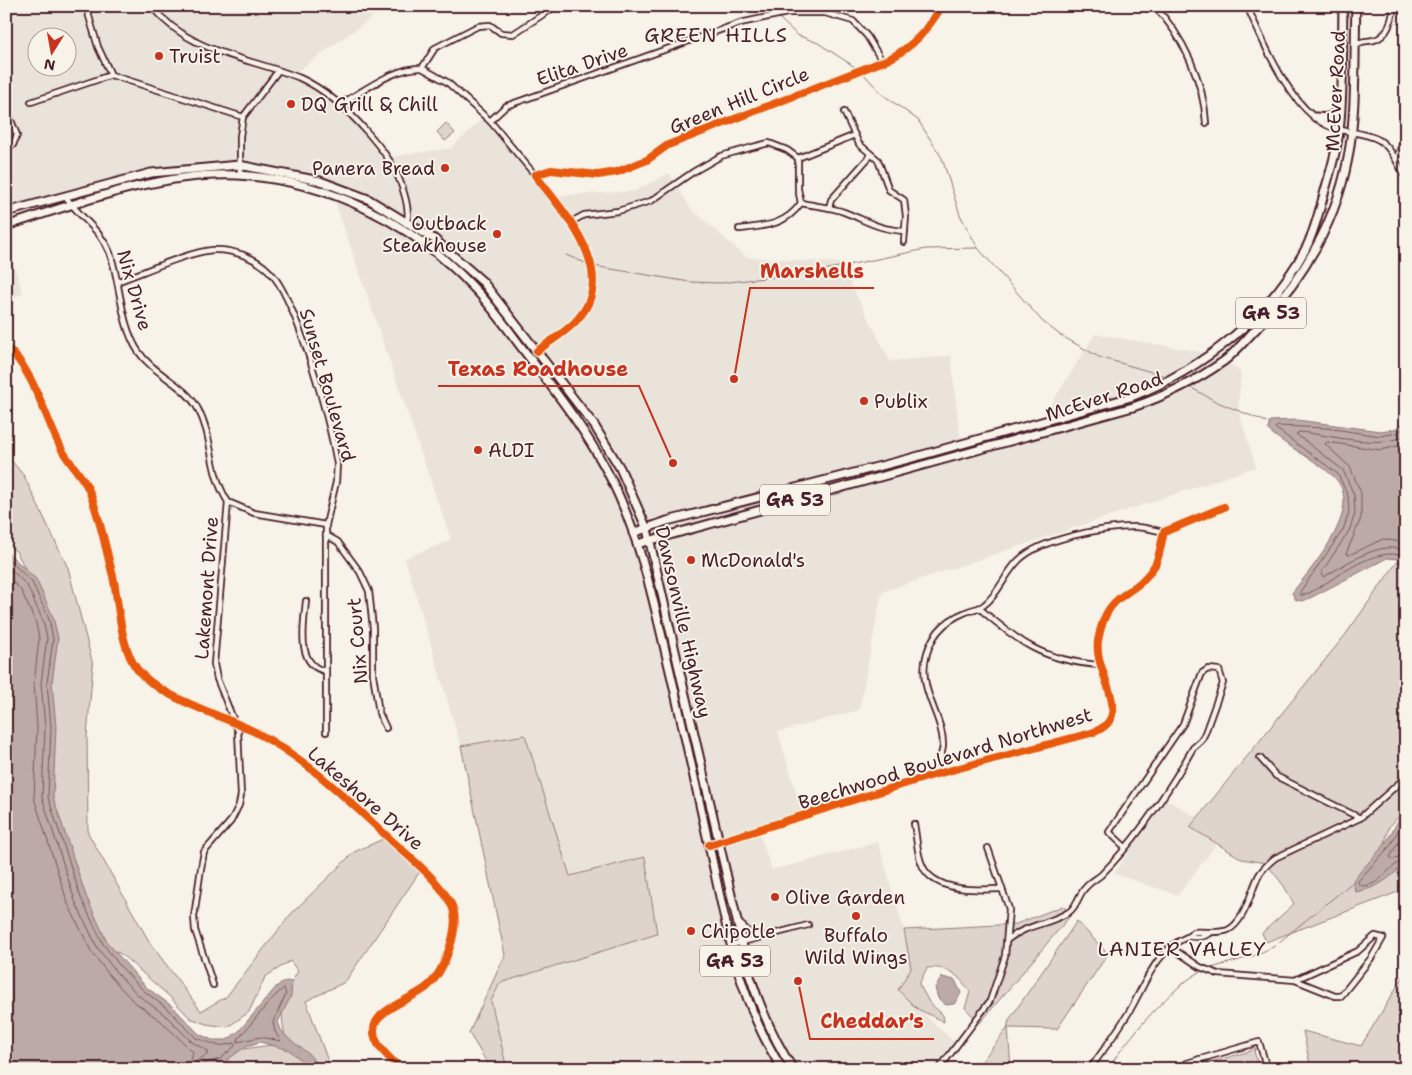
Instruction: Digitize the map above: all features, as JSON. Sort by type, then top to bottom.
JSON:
[{"type":"main road","name":"McEver Road","points":[[634,533],[1131,397],[1159,386],[1184,373],[1229,343],[1272,298],[1306,248],[1318,218],[1339,131],[1343,6]]},
{"type":"main road","name":"McEver Road","points":[[637,544],[1133,407],[1164,397],[1225,360],[1283,300],[1314,251],[1340,192],[1349,157],[1352,132],[1356,6]]},
{"type":"main road","points":[[1315,117],[1330,118],[1336,113],[1339,69],[1342,61]]},
{"type":"main road","name":"Dawsonville Highway","points":[[6,212],[158,171],[239,165],[320,181],[368,199],[408,221],[448,250],[483,282],[579,404],[611,451],[629,487],[646,529],[696,741],[718,844],[756,997],[777,1042],[793,1069]]},
{"type":"main road","name":"Dawsonville Highway","points":[[6,226],[181,176],[240,175],[294,184],[320,191],[360,206],[404,230],[434,251],[476,289],[552,386],[594,447],[612,480],[634,533],[661,634],[736,970],[764,1040],[782,1069]]},
{"type":"main road","points":[[782,504],[789,496],[836,482],[845,476]]},
{"type":"main road","points":[[685,744],[696,741]]},
{"type":"street","points":[[86,6],[98,47],[111,75]]},
{"type":"street","points":[[151,6],[176,30],[202,46],[221,54],[278,71],[319,88],[340,105],[365,130],[391,162],[403,191],[408,221],[404,230]]},
{"type":"street","points":[[422,68],[435,48],[478,26],[490,25],[500,33],[513,34],[556,6]]},
{"type":"street","name":"Green Hill Circle","points":[[534,175],[551,170],[598,175],[617,172],[647,160],[668,145],[882,61],[910,47],[920,38],[942,6]]},
{"type":"street","points":[[1154,6],[1173,28],[1188,55],[1203,98],[1206,123]]},
{"type":"street","points":[[1247,6],[1277,68],[1295,96],[1315,117],[1339,131],[1352,132],[1380,140],[1396,159],[1406,178]]},
{"type":"street","points":[[1354,47],[1360,42],[1375,40],[1384,34],[1390,24],[1394,6]]},
{"type":"street","name":"Elita Drive","points":[[490,121],[506,106],[740,23],[767,16],[816,13],[842,16],[861,28],[882,61]]},
{"type":"street","points":[[340,105],[398,72],[411,68],[422,68],[447,82],[490,121],[534,175],[571,222],[588,251],[594,273],[592,288],[584,310],[574,323],[537,351]]},
{"type":"street","points":[[240,175],[240,128],[243,117],[278,71]]},
{"type":"street","points":[[31,102],[111,75],[243,117]]},
{"type":"street","points":[[6,108],[16,135],[13,145],[6,147]]},
{"type":"street","points":[[844,112],[859,144],[878,160],[889,190],[904,200],[904,242]]},
{"type":"street","points":[[798,158],[855,135]]},
{"type":"street","points":[[1396,159],[1406,136]]},
{"type":"street","points":[[571,222],[584,215],[618,211],[650,201],[721,156],[753,146],[769,143],[787,150],[798,158]]},
{"type":"street","points":[[829,208],[832,200],[871,155]]},
{"type":"street","points":[[798,158],[798,189],[801,203]]},
{"type":"street","name":"Nix Drive","points":[[66,197],[104,241],[119,282],[130,332],[138,351],[146,361],[188,395],[199,410],[214,471],[228,502]]},
{"type":"street","points":[[801,203],[845,212],[864,223],[889,230],[904,231]]},
{"type":"street","points":[[739,229],[774,225],[783,221],[801,203]]},
{"type":"street","name":"Sunset Boulevard","points":[[119,282],[212,250],[248,257],[263,265],[274,277],[291,308],[308,355],[335,453],[337,476],[326,525],[326,732]]},
{"type":"street","name":"Lakeshore Drive","points":[[6,347],[21,364],[61,449],[87,487],[97,513],[113,579],[125,641],[133,665],[145,678],[163,690],[235,723],[281,747],[310,768],[431,877],[452,906],[455,919],[453,934],[448,955],[436,977],[415,996],[382,1012],[376,1024],[375,1037],[377,1043],[401,1069]]},
{"type":"street","points":[[228,502],[254,513],[326,525]]},
{"type":"street","name":"Lakemont Drive","points":[[213,985],[197,941],[194,918],[204,852],[208,844],[231,821],[241,795],[235,723],[217,679],[214,664],[228,502]]},
{"type":"street","points":[[932,775],[941,757],[943,742],[927,693],[924,674],[928,651],[935,634],[946,622],[979,608],[993,596],[1017,562],[1028,553],[1046,545],[1092,532],[1120,528],[1135,527],[1164,532],[1224,507]]},
{"type":"street","name":"Beechwood Boulevard Northwest","points":[[709,845],[718,844],[932,775],[1091,733],[1104,727],[1112,718],[1113,706],[1099,666],[1098,641],[1105,614],[1112,603],[1122,594],[1142,582],[1156,564],[1164,532]]},
{"type":"street","name":"Nix Court","points":[[326,535],[338,542],[360,572],[369,591],[373,628],[373,674],[379,712],[386,728]]},
{"type":"street","name":"Nix Court","points":[[306,601],[304,638],[308,661],[313,667],[326,671]]},
{"type":"street","points":[[979,608],[1032,649],[1056,658],[1099,666]]},
{"type":"street","points":[[1007,940],[1019,930],[1051,920],[1071,911],[1085,887],[1100,876],[1124,847],[1176,777],[1193,748],[1201,740],[1223,682],[1219,670],[1208,669],[1202,674],[1183,724],[1109,832],[1124,847]]},
{"type":"street","points":[[1260,758],[1276,776],[1360,818]]},
{"type":"street","points":[[1090,1069],[1130,1011],[1151,969],[1169,946],[1193,932],[1228,930],[1236,924],[1249,901],[1259,874],[1275,858],[1360,818],[1406,777]]},
{"type":"street","points":[[914,824],[920,857],[927,873],[953,886],[986,890],[1002,889]]},
{"type":"street","points":[[939,1069],[990,1001],[1005,956],[1010,917],[988,848]]},
{"type":"street","points":[[736,919],[749,932],[763,937]]},
{"type":"street","points":[[731,945],[808,925]]},
{"type":"street","points":[[1169,946],[1200,967],[1218,974],[1295,980],[1335,996],[1341,996],[1372,957],[1383,938],[1375,936],[1358,951],[1295,980]]},
{"type":"street","points":[[1178,1069],[1187,1063],[1259,1042],[1267,1069]]},
{"type":"street","points":[[1199,1059],[1202,1069]]},
{"type":"shaded area","points":[[6,6],[388,6],[296,72],[351,110],[390,157],[451,148],[483,118],[551,196],[635,191],[669,173],[691,209],[746,257],[840,263],[890,361],[951,356],[960,437],[1043,417],[1095,334],[1214,354],[1241,372],[1238,409],[1256,467],[882,592],[859,710],[778,732],[803,815],[758,830],[772,870],[878,842],[904,930],[911,968],[899,990],[959,1047],[942,1069],[507,1069],[491,1001],[500,983],[657,934],[645,857],[570,876],[525,736],[461,746],[405,558],[451,540],[331,190],[303,179],[253,170],[193,168],[6,216]]},
{"type":"shaded area","points":[[446,123],[455,133],[445,141],[437,132]]},
{"type":"shaded area","points":[[6,239],[23,294],[6,299]]},
{"type":"shaded area","points":[[6,454],[24,476],[68,568],[93,665],[87,736],[88,833],[150,943],[201,1011],[226,997],[291,914],[354,852],[383,839],[421,870],[345,982],[306,1001],[329,1064],[336,1069],[266,1069],[261,1065],[254,1069],[193,1069],[236,1050],[279,1044],[286,1039],[282,1020],[283,1004],[298,971],[290,961],[265,977],[249,1012],[228,1027],[206,1024],[190,1018],[169,996],[121,954],[96,942],[56,834],[47,771],[43,602],[16,551],[6,543]]},
{"type":"shaded area","points":[[1406,556],[1406,809],[1389,827],[1383,851],[1406,852],[1406,889],[1266,942],[1262,933],[1294,904],[1284,886],[1266,863],[1242,859],[1190,827],[1346,634],[1397,562]]},
{"type":"shaded area","points":[[525,735],[570,876],[645,857],[657,934],[500,983],[491,1001],[507,1069],[491,1069],[469,1033],[505,955],[461,746]]},
{"type":"shaded area","points":[[1164,798],[1198,818],[1191,827],[1217,843],[1178,895],[1114,874]]},
{"type":"shaded area","points":[[1063,906],[1071,915],[980,1023],[965,1008],[970,992],[952,972],[941,968],[927,968],[919,984],[929,1002],[943,1015],[944,1022],[916,1008],[898,990],[911,968],[904,930],[1016,924]]},
{"type":"shaded area","points":[[1077,921],[1108,954],[1057,1029],[1008,1028],[1011,1069],[966,1069],[970,1064],[978,1066],[1007,1029],[1009,1020]]},
{"type":"shaded area","points":[[1406,972],[1406,1069],[1311,1069],[1303,1031],[1361,1046]]},
{"type":"shaded area","points":[[1252,1047],[1256,1049],[1254,1051],[1259,1069],[1211,1069],[1209,1064],[1206,1064],[1208,1059],[1211,1062],[1251,1051]]},
{"type":"water","points":[[1297,420],[1380,431],[1395,429],[1406,420],[1406,571],[1398,559],[1387,558],[1312,597],[1303,601],[1296,600],[1292,593],[1323,553],[1340,520],[1344,505],[1342,490],[1334,477],[1268,430],[1270,421]]},
{"type":"water","points":[[6,551],[36,579],[53,617],[58,638],[52,683],[56,727],[53,797],[86,896],[107,942],[146,987],[173,1007],[199,1034],[212,1040],[227,1040],[239,1031],[277,986],[286,981],[292,982],[291,996],[278,1022],[285,1035],[307,1053],[315,1063],[307,1065],[289,1050],[260,1042],[246,1046],[222,1064],[204,1069],[6,1069]]},
{"type":"water","points":[[1406,806],[1406,863],[1377,885],[1355,892],[1353,880],[1386,843]]},
{"type":"water","points":[[942,977],[955,980],[961,993],[954,1004],[946,1005],[938,998],[935,988]]},
{"type":"waterway","points":[[770,6],[776,14]]},
{"type":"waterway","points":[[778,17],[797,35],[818,43],[858,69]]},
{"type":"waterway","points":[[861,71],[882,94],[918,120],[942,158],[960,215],[978,248],[1042,321],[1060,335],[1099,357],[1169,377]]},
{"type":"waterway","points":[[593,266],[690,282],[720,283],[809,273],[926,249],[977,248]]},
{"type":"waterway","points":[[566,255],[590,265]]},
{"type":"waterway","points":[[1175,379],[1183,383]]},
{"type":"waterway","points":[[1188,386],[1217,402],[1269,423]]},
{"type":"waterway","points":[[1208,969],[1253,956],[1273,947],[1353,882]]},
{"type":"waterway","points":[[1108,1069],[1126,1043],[1151,1014],[1178,987],[1204,970]]},
{"type":"cycle path","points":[[537,351],[574,323],[588,304],[593,285],[591,265],[584,246],[561,208],[535,175],[551,170],[598,175],[617,172],[647,160],[668,145],[889,59],[913,43],[931,23],[942,6]]},
{"type":"cycle path","points":[[6,347],[24,367],[38,394],[61,448],[88,488],[99,521],[113,576],[127,649],[137,669],[160,689],[255,732],[292,754],[343,796],[423,869],[450,902],[455,921],[454,930],[448,953],[440,971],[428,986],[381,1015],[375,1023],[374,1033],[378,1044],[385,1054],[401,1069]]},
{"type":"cycle path","points":[[709,845],[933,775],[1091,733],[1105,726],[1111,717],[1113,706],[1101,667],[1098,641],[1102,624],[1108,611],[1114,603],[1147,576],[1155,565],[1164,532],[1224,507]]},
{"type":"place","name":"Truist","points":[[159,56]]},
{"type":"place","name":"DQ Grill & Chill","points":[[291,104]]},
{"type":"place","name":"Panera Bread","points":[[445,168]]},
{"type":"place","name":"Outback Steakhouse","points":[[497,234]]},
{"type":"place","name":"Marshells","points":[[734,379]]},
{"type":"place","name":"Publix","points":[[864,401]]},
{"type":"place","name":"ALDI","points":[[478,450]]},
{"type":"place","name":"Texas Roadhouse","points":[[673,463]]},
{"type":"place","name":"McDonald's","points":[[691,560]]},
{"type":"place","name":"Olive Garden","points":[[775,897]]},
{"type":"place","name":"Buffalo Wild Wings","points":[[856,916]]},
{"type":"place","name":"Chipotle","points":[[691,931]]},
{"type":"place","name":"Cheddar's","points":[[798,981]]},
{"type":"district","name":"GREEN HILLS","points":[[716,35]]},
{"type":"district","name":"LANIER VALLEY","points":[[1182,949]]}]
